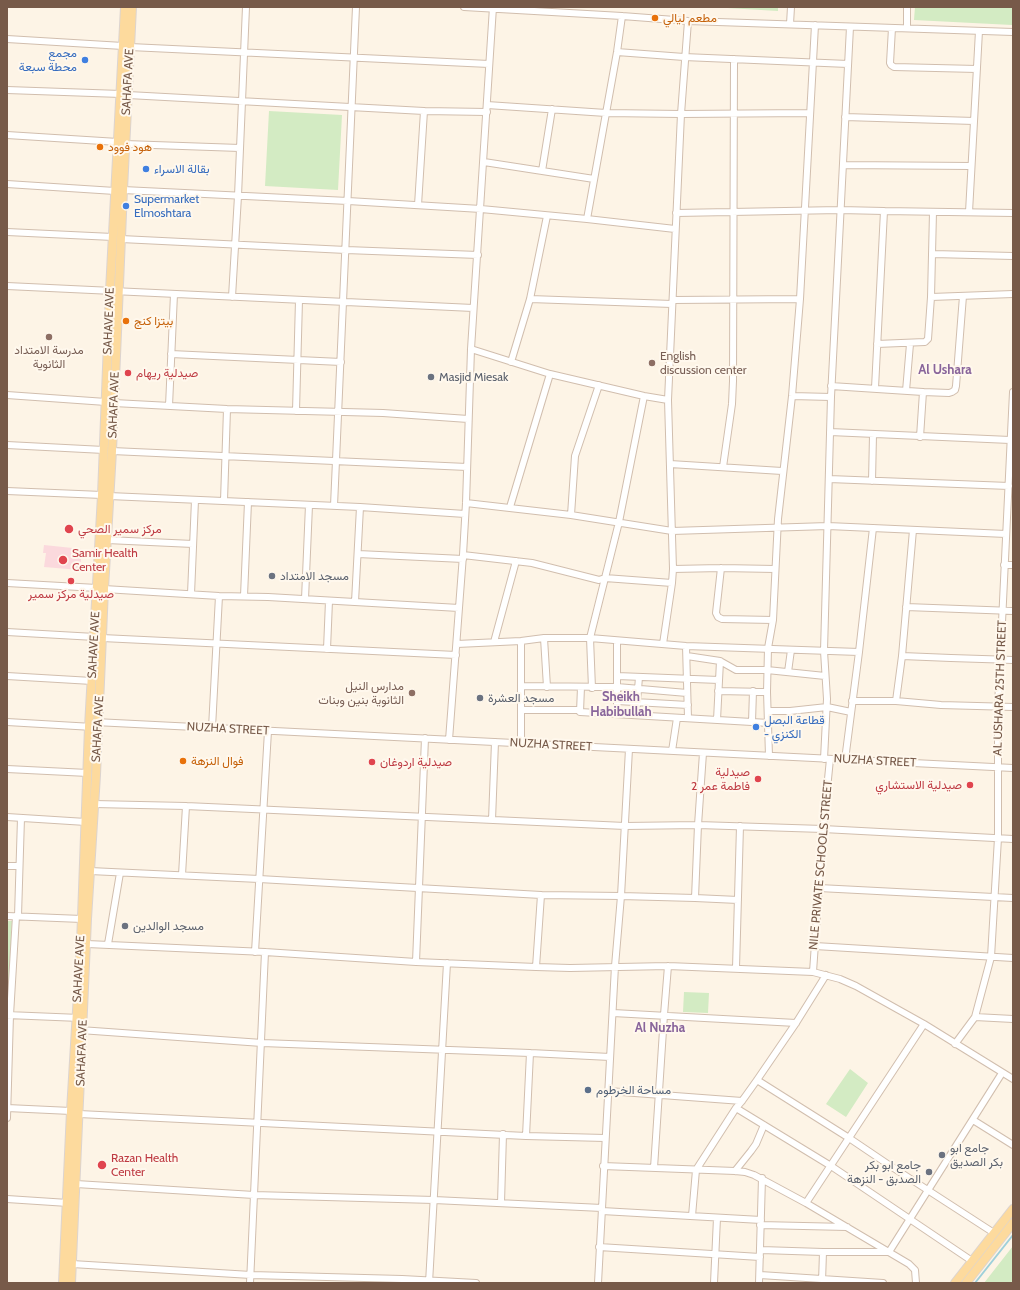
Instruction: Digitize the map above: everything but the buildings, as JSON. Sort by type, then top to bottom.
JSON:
[{"type":"main road","name":"SAHAVE AVE","points":[[63,1283],[80,1030],[82,919],[89,724],[92,681],[99,637],[100,588],[106,496],[110,403],[110,291],[117,238],[126,46],[125,7]]},
{"type":"main road","name":"SAHAFA AVE","points":[[126,46],[132,7]]},
{"type":"main road","name":"SAHAFA AVE","points":[[110,403],[118,291],[117,238]]},
{"type":"main road","points":[[100,588],[107,540],[106,496]]},
{"type":"main road","name":"SAHAFA AVE","points":[[80,1018],[87,944],[99,725],[99,637]]},
{"type":"main road","points":[[71,1283],[76,1184],[75,1112]]},
{"type":"main road","points":[[955,1283],[1013,1209]]},
{"type":"main road","points":[[966,1283],[1013,1223]]},
{"type":"street","points":[[232,297],[246,7]]},
{"type":"street","points":[[334,506],[356,7]]},
{"type":"street","points":[[464,7],[688,21],[1013,32]]},
{"type":"street","points":[[790,24],[791,7]]},
{"type":"street","points":[[906,7],[907,28]]},
{"type":"street","points":[[449,740],[463,557],[473,308],[478,256],[493,8]]},
{"type":"street","points":[[587,219],[622,16]]},
{"type":"street","points":[[663,644],[673,569],[668,400],[684,57],[688,21]]},
{"type":"street","points":[[770,756],[767,692],[768,648],[773,620],[782,471],[792,396],[800,299],[815,25]]},
{"type":"street","name":"NILE PRIVATE SCHOOLS STREET","points":[[813,972],[827,759],[827,708],[824,651],[831,386],[850,27]]},
{"type":"street","points":[[892,28],[890,63],[894,67],[977,69]]},
{"type":"street","points":[[969,212],[979,31]]},
{"type":"street","points":[[7,39],[244,53],[489,64]]},
{"type":"street","points":[[617,52],[684,57],[848,64]]},
{"type":"street","points":[[723,467],[732,404],[733,381],[734,59]]},
{"type":"street","points":[[7,90],[124,94],[424,111],[487,112]]},
{"type":"street","points":[[487,105],[606,113],[810,114]]},
{"type":"street","points":[[542,171],[552,109]]},
{"type":"street","points":[[418,205],[424,111]]},
{"type":"street","points":[[845,116],[974,121]]},
{"type":"street","points":[[7,135],[121,143],[240,148]]},
{"type":"street","points":[[484,162],[594,179]]},
{"type":"street","points":[[843,165],[971,166]]},
{"type":"street","points":[[7,184],[481,209],[587,219],[675,230]]},
{"type":"street","points":[[676,214],[806,210],[1013,213]]},
{"type":"street","points":[[875,388],[884,212]]},
{"type":"street","points":[[877,344],[910,344],[925,342],[928,339],[933,254],[933,212]]},
{"type":"street","points":[[511,362],[530,300],[548,216]]},
{"type":"street","points":[[7,232],[478,256]]},
{"type":"street","points":[[933,254],[1013,256]]},
{"type":"street","points":[[7,286],[473,308]]},
{"type":"street","points":[[169,406],[174,294]]},
{"type":"street","points":[[931,297],[1013,294]]},
{"type":"street","points":[[831,386],[949,393],[955,390],[963,296]]},
{"type":"street","points":[[530,300],[673,302],[800,299]]},
{"type":"street","points":[[296,411],[299,300]]},
{"type":"street","points":[[906,391],[910,344]]},
{"type":"street","points":[[471,349],[550,374],[644,396],[668,400]]},
{"type":"street","points":[[171,354],[341,362]]},
{"type":"street","points":[[510,508],[550,374]]},
{"type":"street","points":[[571,515],[575,456],[599,385]]},
{"type":"street","points":[[920,437],[924,392]]},
{"type":"street","name":"AL USHARA 25TH STREET","points":[[975,1017],[991,957],[998,838],[998,706],[1004,565],[1006,534],[1010,517],[1010,440],[1013,392]]},
{"type":"street","points":[[7,395],[110,403],[227,409],[338,411],[468,419]]},
{"type":"street","points":[[592,688],[590,638],[619,522],[644,396]]},
{"type":"street","points":[[792,396],[831,397]]},
{"type":"street","points":[[224,501],[227,409]]},
{"type":"street","points":[[830,432],[1010,440]]},
{"type":"street","points":[[872,481],[873,435]]},
{"type":"street","points":[[7,445],[467,467]]},
{"type":"street","points":[[670,464],[782,471]]},
{"type":"street","points":[[829,479],[1009,486]]},
{"type":"street","points":[[7,491],[360,507],[465,514]]},
{"type":"street","points":[[191,594],[195,500]]},
{"type":"street","points":[[244,596],[248,502]]},
{"type":"street","points":[[466,503],[571,515],[672,531],[828,526],[1006,534]]},
{"type":"street","points":[[305,599],[309,505]]},
{"type":"street","points":[[355,602],[360,507]]},
{"type":"street","points":[[845,760],[873,528]]},
{"type":"street","points":[[896,702],[902,656],[913,530]]},
{"type":"street","points":[[107,540],[193,544]]},
{"type":"street","points":[[358,554],[463,557],[516,561],[532,563],[599,580],[605,578],[672,583]]},
{"type":"street","points":[[494,642],[516,561]]},
{"type":"street","points":[[1004,565],[1013,565]]},
{"type":"street","points":[[721,568],[716,613],[718,618],[773,620]]},
{"type":"street","points":[[673,569],[775,569]]},
{"type":"street","points":[[7,583],[219,596],[305,599],[459,608]]},
{"type":"street","points":[[212,728],[219,596]]},
{"type":"street","points":[[327,649],[329,601]]},
{"type":"street","points":[[906,606],[1013,611]]},
{"type":"street","points":[[7,632],[217,644],[456,655]]},
{"type":"street","points":[[457,644],[521,641],[544,638],[590,638],[686,646],[859,652]]},
{"type":"street","points":[[544,638],[547,687]]},
{"type":"street","points":[[521,641],[521,743]]},
{"type":"street","points":[[617,641],[617,714]]},
{"type":"street","points":[[686,646],[688,718]]},
{"type":"street","points":[[788,672],[791,650]]},
{"type":"street","points":[[687,656],[720,661],[736,670],[767,670],[826,676]]},
{"type":"street","points":[[902,656],[1013,660]]},
{"type":"street","points":[[716,720],[720,661]]},
{"type":"street","points":[[7,676],[92,681]]},
{"type":"street","points":[[617,676],[719,680]]},
{"type":"street","points":[[636,715],[639,677]]},
{"type":"street","points":[[521,686],[592,688],[617,687],[687,693]]},
{"type":"street","points":[[580,710],[581,687]]},
{"type":"street","points":[[718,691],[767,692]]},
{"type":"street","points":[[752,722],[753,691]]},
{"type":"street","points":[[617,701],[688,705]]},
{"type":"street","points":[[852,701],[1013,707]]},
{"type":"street","points":[[768,711],[827,708],[851,712]]},
{"type":"street","points":[[521,710],[580,710],[580,712],[769,724]]},
{"type":"street","points":[[672,751],[677,718]]},
{"type":"street","name":"NUZHA STREET","points":[[7,722],[212,728],[1013,768]]},
{"type":"street","points":[[255,952],[268,731]]},
{"type":"street","points":[[416,962],[425,738]]},
{"type":"street","points":[[492,820],[495,742]]},
{"type":"street","points":[[598,1283],[603,1166],[629,749]]},
{"type":"street","points":[[695,898],[703,753]]},
{"type":"street","points":[[7,769],[88,773]]},
{"type":"street","points":[[94,804],[186,806],[422,818],[625,826],[698,825],[823,829],[1013,839]]},
{"type":"street","points":[[182,876],[186,806]]},
{"type":"street","points":[[7,818],[86,822]]},
{"type":"street","points":[[7,1118],[8,1015],[17,916],[21,818]]},
{"type":"street","points":[[736,968],[740,826]]},
{"type":"street","points":[[7,866],[19,866]]},
{"type":"street","points":[[90,871],[541,895],[738,900]]},
{"type":"street","points":[[108,944],[120,873]]},
{"type":"street","points":[[819,888],[1013,898]]},
{"type":"street","points":[[536,967],[541,895]]},
{"type":"street","points":[[7,916],[82,919]]},
{"type":"street","points":[[87,944],[536,967],[570,968],[668,966],[813,972],[856,986],[924,1024],[1013,1079]]},
{"type":"street","points":[[815,946],[1013,958]]},
{"type":"street","points":[[250,1283],[265,952]]},
{"type":"street","points":[[429,1282],[447,963]]},
{"type":"street","points":[[654,1168],[668,966]]},
{"type":"street","points":[[692,1216],[696,1170],[736,1108],[796,1023],[826,975]]},
{"type":"street","points":[[612,1013],[796,1023]]},
{"type":"street","points":[[8,1015],[80,1018]]},
{"type":"street","points":[[955,1044],[975,1017],[1013,1019]]},
{"type":"street","points":[[806,1203],[924,1024]]},
{"type":"street","points":[[80,1030],[262,1042],[530,1053],[610,1058]]},
{"type":"street","points":[[526,1136],[530,1053]]},
{"type":"street","points":[[889,1252],[1002,1073]]},
{"type":"street","points":[[757,1080],[849,1138],[994,1234]]},
{"type":"street","points":[[608,1091],[742,1101]]},
{"type":"street","points":[[7,1108],[258,1123],[526,1136],[605,1138]]},
{"type":"street","points":[[736,1108],[830,1166],[972,1261]]},
{"type":"street","points":[[973,1120],[1013,1145]]},
{"type":"street","points":[[736,1171],[754,1148],[764,1125]]},
{"type":"street","points":[[501,1203],[503,1134]]},
{"type":"street","points":[[603,1166],[736,1171],[745,1172],[762,1178],[849,1227],[909,1264],[915,1270],[916,1283]]},
{"type":"street","points":[[759,1283],[762,1178]]},
{"type":"street","points":[[76,1184],[254,1195],[501,1203],[849,1227]]},
{"type":"street","points":[[7,1200],[68,1203]]},
{"type":"street","points":[[714,1283],[717,1218]]},
{"type":"street","points":[[600,1247],[760,1257]]},
{"type":"street","points":[[761,1250],[889,1252]]},
{"type":"street","points":[[822,1281],[824,1252]]},
{"type":"street","points":[[72,1264],[251,1275],[476,1283]]},
{"type":"street","points":[[760,1275],[822,1281],[883,1283]]},
{"type":"shaded area","name":"Samir Health Center","points":[[44,545],[82,549],[80,570],[44,567],[46,553],[43,553]]},
{"type":"green space","points":[[710,7],[778,7],[778,11]]},
{"type":"green space","points":[[915,7],[1013,7],[1012,25],[914,20]]},
{"type":"green space","points":[[269,111],[342,115],[338,190],[265,186]]},
{"type":"green space","points":[[7,921],[12,921],[8,1013],[7,1013]]},
{"type":"green space","points":[[684,992],[709,993],[708,1013],[683,1012]]},
{"type":"green space","points":[[850,1069],[868,1083],[846,1117],[826,1104]]},
{"type":"green space","points":[[1013,1246],[1013,1283],[984,1283]]},
{"type":"waterway","points":[[975,1283],[1013,1235]]},
{"type":"place","name":"مطعم ليالي","points":[[655,18]]},
{"type":"place","name":"مجمع محطة سبعة","points":[[85,60]]},
{"type":"place","name":"هود فوود","points":[[100,147]]},
{"type":"place","name":"بقالة الاسراء","points":[[146,169]]},
{"type":"place","name":"Supermarket Elmoshtara","points":[[126,206]]},
{"type":"place","name":"بيتزا كنج","points":[[126,321]]},
{"type":"place","name":"مدرسة الامتداد الثانوية","points":[[49,337]]},
{"type":"place","name":"English discussion center","points":[[652,363]]},
{"type":"place","name":"صيدلية ريهام","points":[[128,373]]},
{"type":"place","name":"Masjid Miesak","points":[[431,377]]},
{"type":"place","name":"مركز سمير الصحي","points":[[69,529]]},
{"type":"place","name":"Samir Health Center","points":[[63,560]]},
{"type":"place","name":"مسجد الامتداد","points":[[272,576]]},
{"type":"place","name":"صيدلية مركز سمير","points":[[71,581]]},
{"type":"place","name":"مدارس النيل الثانوية بنين وبنات","points":[[412,693]]},
{"type":"place","name":"مسجد العشرة","points":[[480,698]]},
{"type":"place","name":"قطاعة البصل - الكنزي","points":[[756,727]]},
{"type":"place","name":"فوال النزهة","points":[[183,761]]},
{"type":"place","name":"صيدلية اردوغان","points":[[372,762]]},
{"type":"place","name":"صيدلية فاطمة عمر 2","points":[[758,779]]},
{"type":"place","name":"صيدلية الاستشاري","points":[[970,785]]},
{"type":"place","name":"مسجد الوالدين","points":[[125,926]]},
{"type":"place","name":"مساحة الخرطوم","points":[[588,1090]]},
{"type":"place","name":"جامع ابو بكر الصديق","points":[[942,1155]]},
{"type":"place","name":"Razan Health Center","points":[[102,1165]]},
{"type":"place","name":"جامع ابو بكر الصدبق - النزهة","points":[[929,1172]]},
{"type":"district","name":"Al Ushara","points":[[945,370]]},
{"type":"district","name":"Sheikh Habibullah","points":[[621,704]]},
{"type":"district","name":"Al Nuzha","points":[[660,1028]]}]
